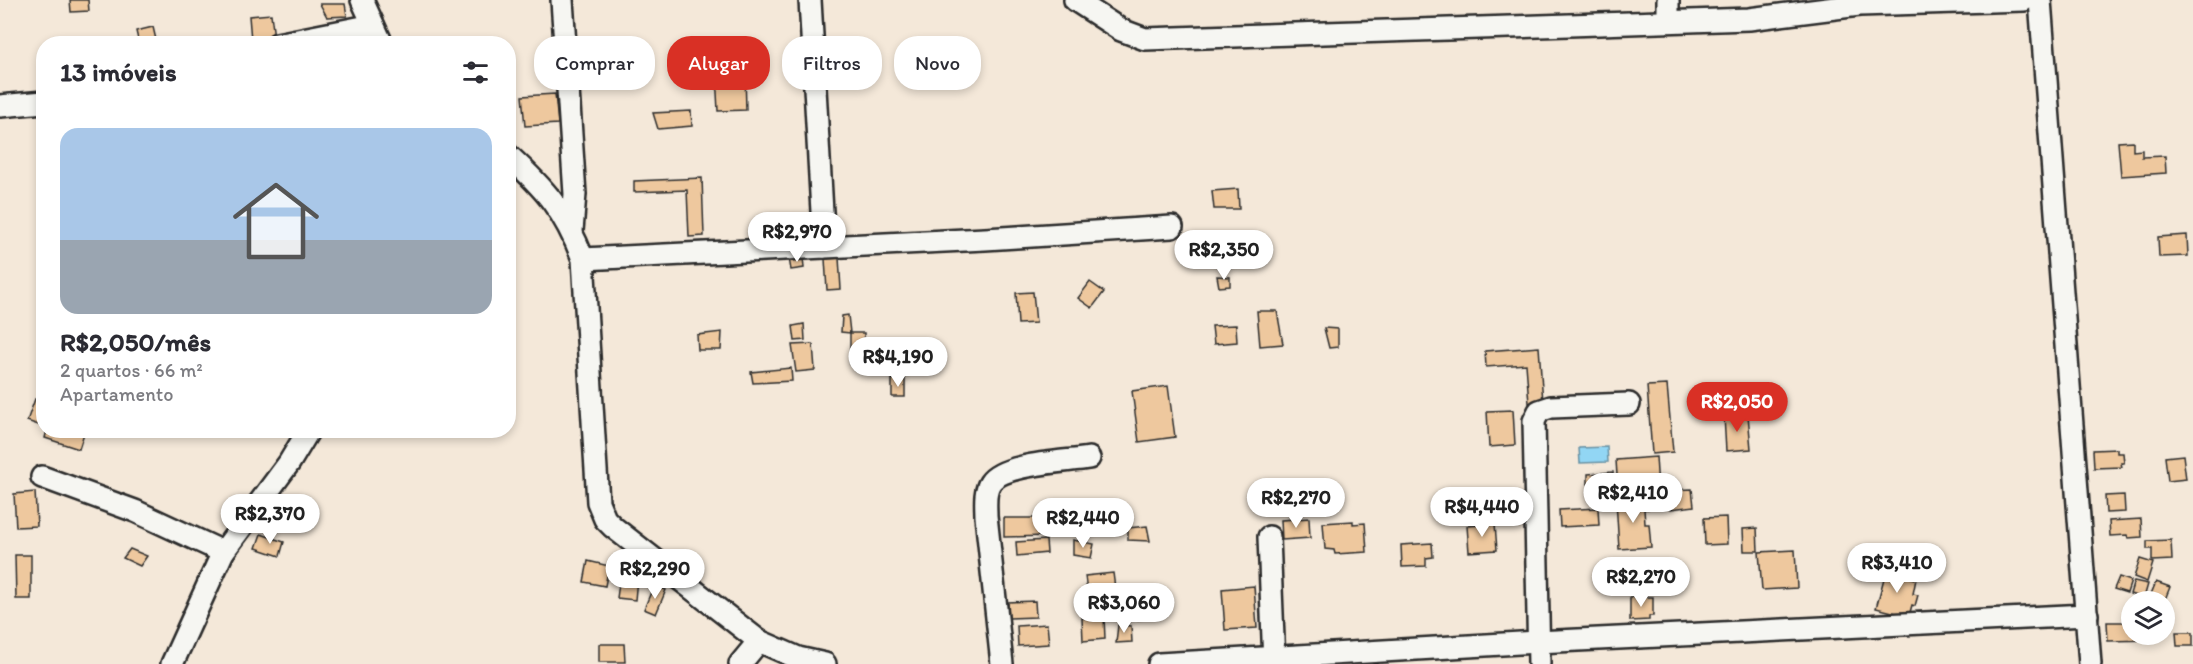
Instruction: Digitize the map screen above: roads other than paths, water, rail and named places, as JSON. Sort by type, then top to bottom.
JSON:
[{"type":"street","points":[[562,0],[576,194],[572,231]]},
{"type":"street","points":[[810,0],[824,247]]},
{"type":"street","points":[[1075,0],[1121,30],[1145,39],[1668,10],[1749,19],[1859,5],[2024,0]]},
{"type":"street","points":[[2040,0],[2090,664]]},
{"type":"street","points":[[358,36],[378,34],[367,1]]},
{"type":"street","points":[[0,106],[36,103]]},
{"type":"street","points":[[516,163],[544,190],[561,212],[572,231],[583,259],[598,502],[605,519],[630,541],[759,640],[798,658],[825,664]]},
{"type":"street","points":[[583,259],[1172,227]]},
{"type":"street","points":[[1539,664],[1534,421],[1539,411],[1551,407],[1629,404]]},
{"type":"street","points":[[172,664],[223,552],[289,463],[304,438]]},
{"type":"street","points":[[1002,664],[986,516],[986,496],[989,484],[1011,469],[1089,458]]},
{"type":"street","points":[[42,477],[135,511],[223,552]]},
{"type":"street","points":[[1269,537],[1274,661]]},
{"type":"street","points":[[1159,664],[1274,661],[1537,642],[2087,615]]},
{"type":"street","points":[[740,664],[759,640]]},
{"type":"water","points":[[1607,447],[1608,462],[1580,463],[1579,448]]}]
